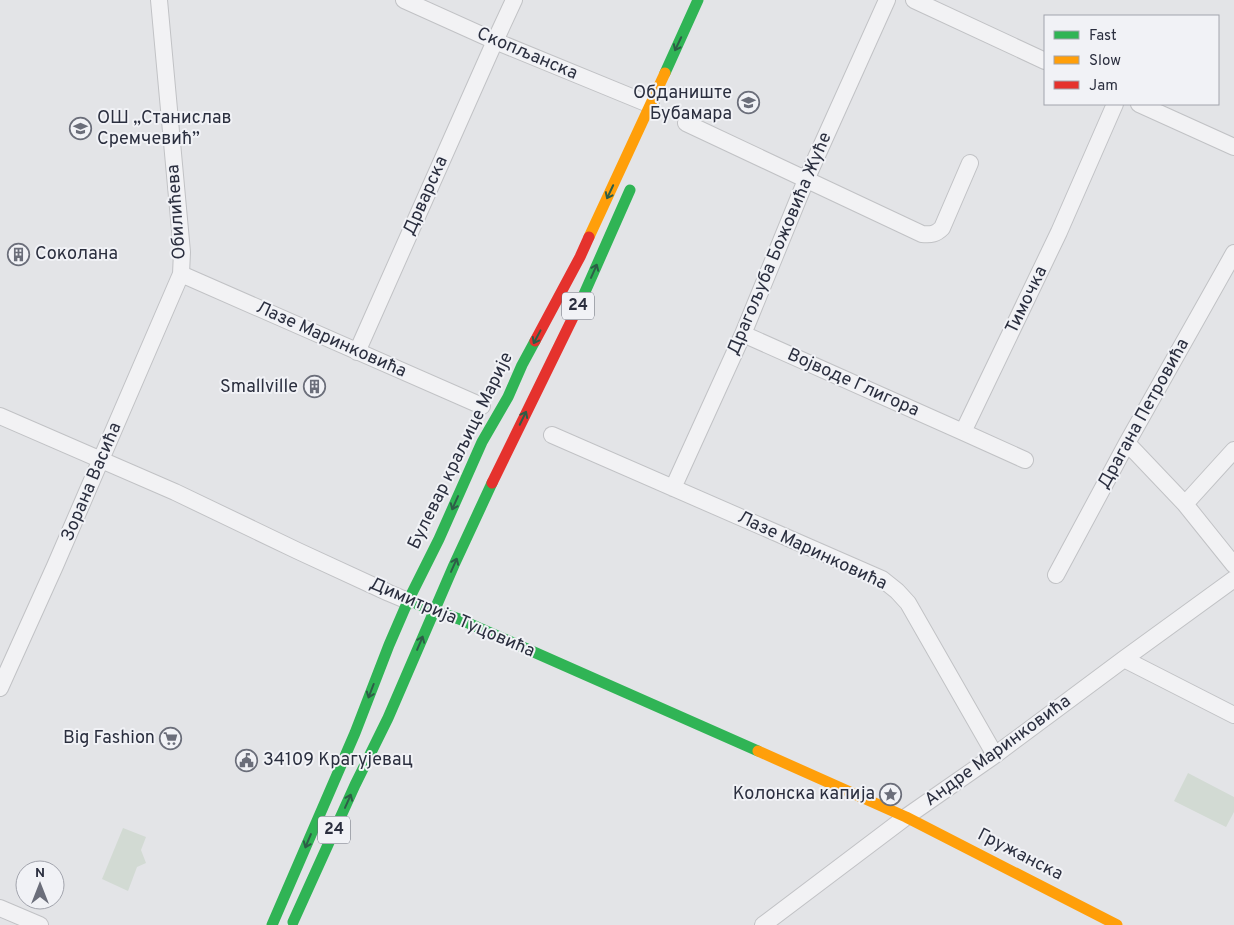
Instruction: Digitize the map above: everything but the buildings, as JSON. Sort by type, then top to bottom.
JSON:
[{"type":"main road","name":"Булевар краљице Марије","points":[[272,925],[355,734],[388,645],[408,601],[439,539],[482,442],[508,397],[522,365],[580,257],[698,0]]},
{"type":"main road","name":"24","points":[[291,925],[388,718],[456,560],[576,310],[636,177]]},
{"type":"main road","name":"Димитрија Туцовића","points":[[408,601],[435,610],[906,817]]},
{"type":"main road","name":"Гружанска","points":[[906,817],[1117,925]]},
{"type":"street","name":"Обилићева","points":[[159,0],[182,252],[181,274]]},
{"type":"street","name":"Скопљанска","points":[[404,0],[495,41],[651,105]]},
{"type":"street","name":"Дрварска","points":[[357,352],[514,0]]},
{"type":"street","name":"Драгољуба Божовића Жуће","points":[[673,488],[742,334],[806,180],[887,0]]},
{"type":"street","points":[[914,0],[1044,61]]},
{"type":"street","name":"Тимочка","points":[[963,432],[1059,232],[1115,105]]},
{"type":"street","points":[[1141,105],[1234,147]]},
{"type":"street","points":[[686,124],[922,234],[932,235],[942,228],[970,163]]},
{"type":"street","name":"Драгана Петровића","points":[[1056,575],[1234,253]]},
{"type":"street","name":"Лазе Маринковића","points":[[181,274],[482,406]]},
{"type":"street","name":"Зорана Васића","points":[[0,688],[181,274]]},
{"type":"street","name":"Војводе Глигора","points":[[742,334],[963,432]]},
{"type":"street","name":"Димитрија Туцовића","points":[[0,416],[175,492],[389,594],[408,601]]},
{"type":"street","points":[[963,432],[1026,460]]},
{"type":"street","name":"Лазе Маринковића","points":[[552,435],[882,579],[908,603],[994,755]]},
{"type":"street","points":[[1128,443],[1185,504],[1234,565]]},
{"type":"street","points":[[1185,504],[1234,450]]},
{"type":"street","name":"Андре Маринковића","points":[[763,925],[906,817],[994,755],[1234,579]]},
{"type":"street","points":[[1124,659],[1234,715]]},
{"type":"street","points":[[0,908],[40,925]]},
{"type":"shaded area","points":[[1188,773],[1234,797],[1234,812],[1226,827],[1174,801]]},
{"type":"shaded area","points":[[123,828],[146,837],[141,850],[146,863],[137,867],[128,891],[102,879]]},
{"type":"traffic: fast","points":[[665,73],[698,0]]},
{"type":"traffic: fast","points":[[581,301],[630,190]]},
{"type":"traffic: fast","points":[[272,925],[355,733],[408,601],[439,539],[482,442],[508,397],[535,341]]},
{"type":"traffic: fast","points":[[293,922],[355,785],[388,718],[454,565],[492,483]]},
{"type":"traffic: fast","points":[[417,604],[459,619],[758,751]]},
{"type":"traffic: slow","points":[[589,237],[665,73]]},
{"type":"traffic: slow","points":[[758,751],[906,817],[1117,925]]},
{"type":"traffic: jam","points":[[535,341],[589,237]]},
{"type":"traffic: jam","points":[[492,483],[581,301]]},
{"type":"place","name":"Обданиште Бубамара","points":[[748,103]]},
{"type":"place","name":"ОШ „Станислав Сремчевић”","points":[[81,128]]},
{"type":"place","name":"Соколана","points":[[19,254]]},
{"type":"place","name":"Smallville","points":[[314,387]]},
{"type":"place","name":"Big Fashion","points":[[171,738]]},
{"type":"place","name":"34109 Крагујевац","points":[[247,760]]},
{"type":"place","name":"Колонска капија","points":[[891,794]]}]
